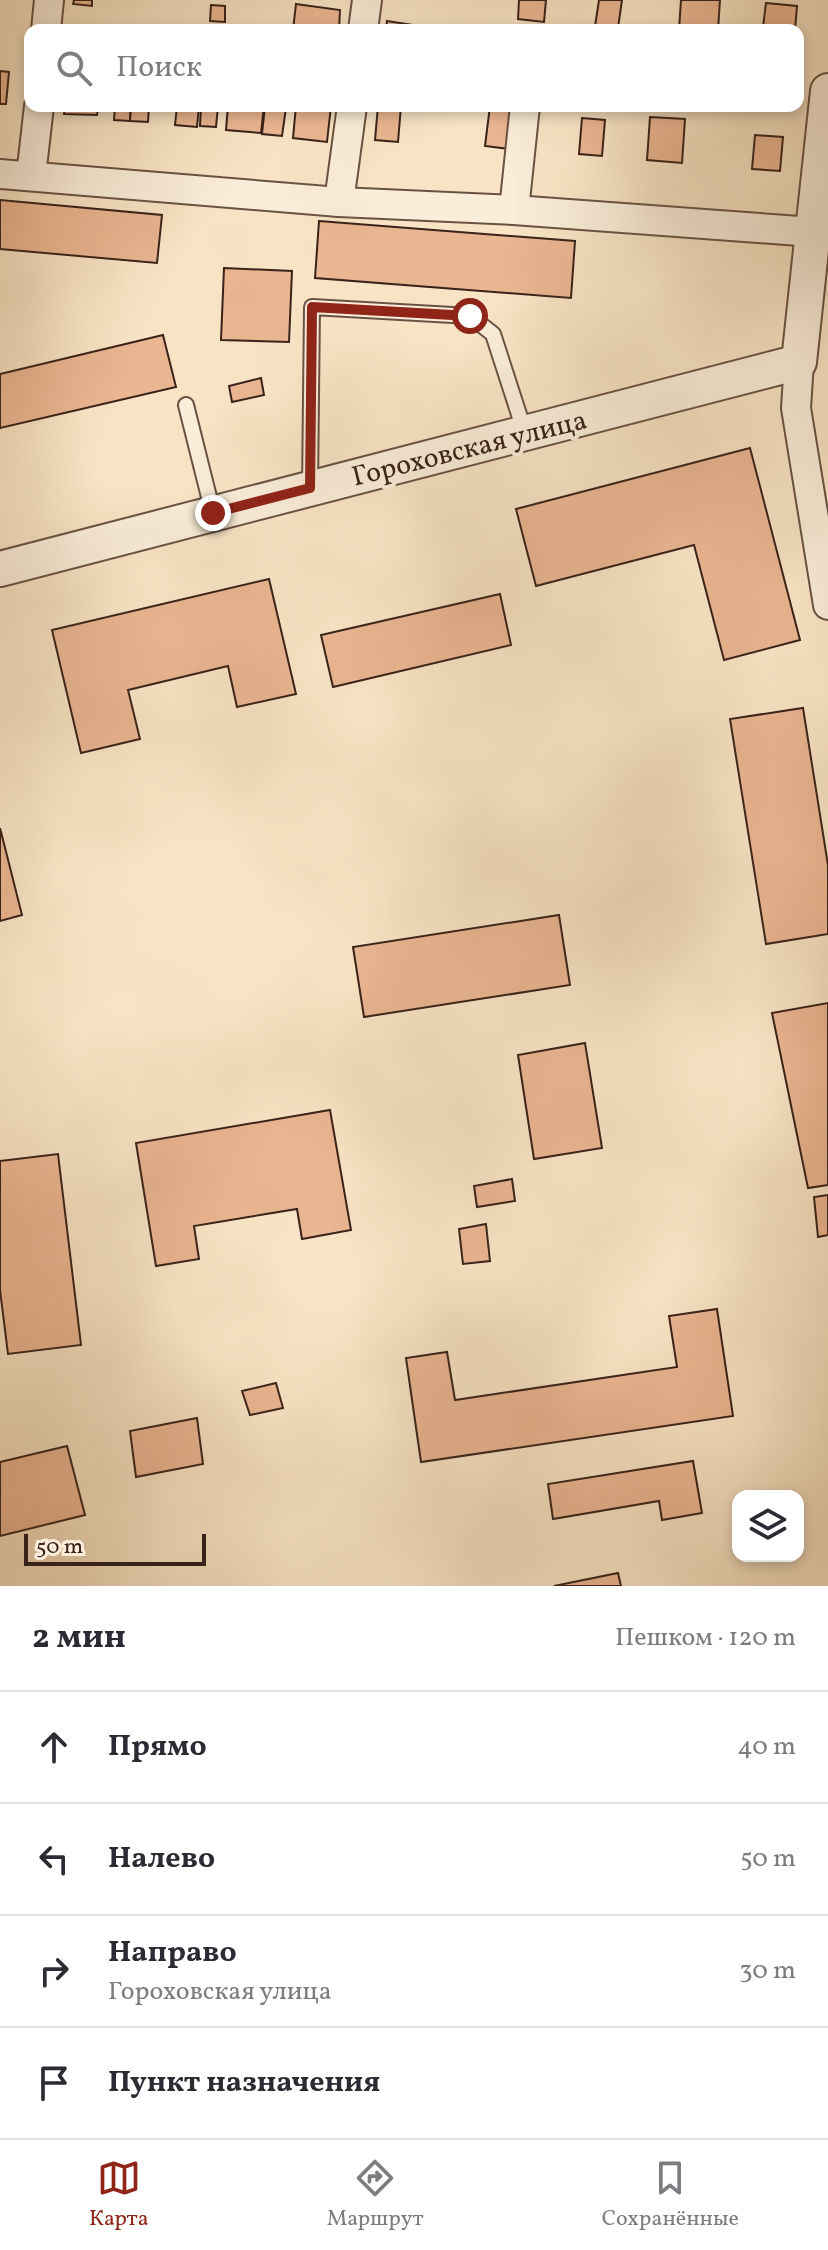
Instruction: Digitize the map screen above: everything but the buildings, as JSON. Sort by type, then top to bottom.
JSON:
[{"type":"street","points":[[47,24],[49,0]]},
{"type":"street","points":[[364,24],[367,0]]},
{"type":"street","points":[[828,91],[817,255],[799,362],[796,408],[828,605]]},
{"type":"street","points":[[31,176],[38,112]]},
{"type":"street","points":[[339,202],[351,112]]},
{"type":"street","points":[[514,210],[524,112]]},
{"type":"street","points":[[0,174],[339,202],[514,210],[817,255]]},
{"type":"street","name":"Гороховская улица","points":[[0,569],[799,362]]},
{"type":"lane","points":[[310,488],[312,307],[470,316],[493,334],[525,433]]},
{"type":"lane","points":[[186,405],[213,513]]},
{"type":"route","points":[[213,513],[310,488],[308,386],[312,307],[470,316]]}]
